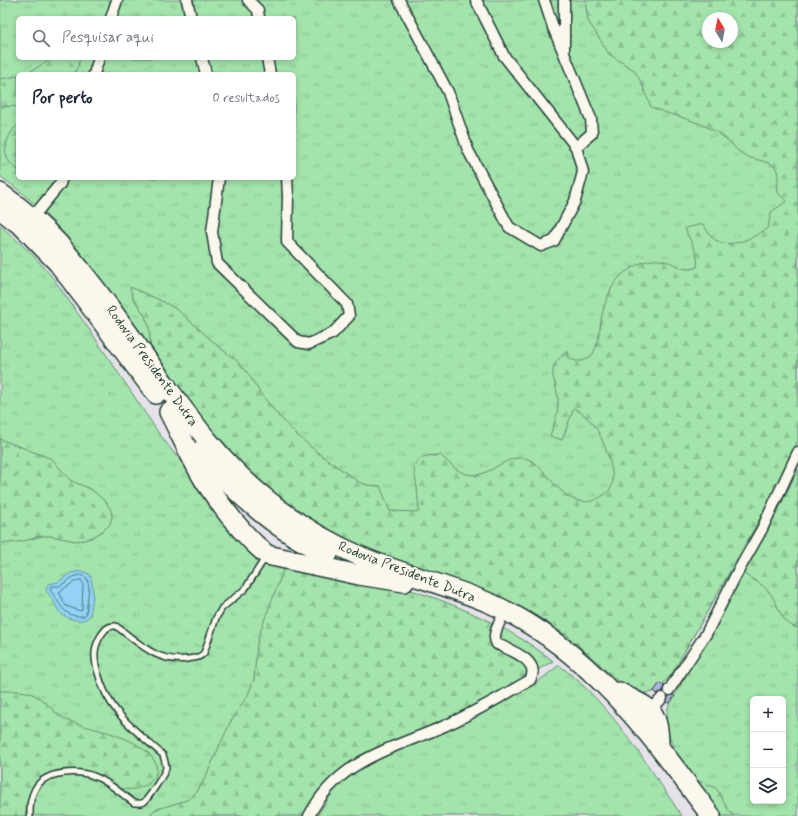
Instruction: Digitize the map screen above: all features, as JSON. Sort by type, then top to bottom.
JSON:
[{"type":"highway","name":"Rodovia Presidente Dutra","points":[[0,193],[32,218],[58,243],[84,274],[197,428],[221,457],[259,493],[286,514],[324,538],[363,557],[494,606],[521,619],[546,635],[572,655],[606,685],[659,746],[711,816]]},
{"type":"highway","name":"Rodovia Presidente Dutra","points":[[0,209],[23,227],[58,263],[169,412],[213,467],[233,489],[285,530],[320,551],[362,568],[464,604],[500,621],[532,640],[559,659],[614,708],[651,752],[699,816]]},
{"type":"highway","points":[[169,412],[206,482],[238,526],[267,555],[359,575],[404,582]]},
{"type":"highway","points":[[606,685],[661,700],[658,723],[659,746]]},
{"type":"street","points":[[112,16],[117,0]]},
{"type":"street","points":[[187,0],[191,16]]},
{"type":"street","points":[[248,0],[258,10],[259,16]]},
{"type":"street","points":[[399,0],[448,92],[468,150],[509,227],[541,246],[554,241],[575,201],[583,172],[576,147],[504,56],[476,0]]},
{"type":"street","points":[[544,0],[553,27],[591,119],[592,133],[576,147]]},
{"type":"street","points":[[564,0],[564,53]]},
{"type":"street","points":[[94,72],[98,60]]},
{"type":"street","points":[[202,60],[206,72]]},
{"type":"street","points":[[267,60],[270,72]]},
{"type":"street","points":[[32,218],[60,184],[61,180]]},
{"type":"street","points":[[219,180],[212,232],[217,263],[298,342],[308,344],[332,333],[349,316],[347,304],[286,242],[287,180]]},
{"type":"street","points":[[661,700],[706,634],[736,575],[762,529],[798,452]]},
{"type":"street","points":[[309,816],[323,794],[337,779],[356,764],[386,749],[442,727],[484,707],[530,680],[532,672],[528,661],[498,644],[494,640],[494,635],[500,621]]},
{"type":"lane","points":[[30,816],[30,800],[36,788],[45,779],[61,773],[79,772],[97,777],[134,803],[144,802],[164,774],[166,768],[163,755],[121,717],[110,703],[100,682],[94,660],[96,645],[104,630],[112,626],[116,626],[150,652],[166,659],[184,660],[202,656],[216,618],[222,608],[246,589],[267,555]]},
{"type":"green space","points":[[0,0],[798,0],[798,441],[771,499],[673,672],[659,689],[653,692],[641,693],[624,687],[570,638],[519,606],[361,547],[230,460],[77,248],[41,210],[0,176]]},
{"type":"green space","points":[[585,0],[798,0],[798,441],[771,499],[673,672],[662,685],[652,692],[647,693],[633,691],[624,687],[570,638],[519,606],[416,566],[361,547],[299,516],[230,460],[151,354],[149,326],[144,314],[133,298],[130,287],[162,301],[179,311],[219,347],[236,360],[247,372],[261,394],[278,415],[297,435],[318,453],[359,482],[366,485],[380,486],[390,511],[419,512],[414,470],[415,464],[424,457],[436,455],[440,455],[460,472],[472,475],[487,472],[515,458],[523,458],[530,460],[537,465],[563,493],[571,498],[585,502],[599,498],[607,493],[613,480],[611,465],[599,433],[594,425],[586,416],[574,408],[562,440],[550,436],[558,408],[558,398],[553,373],[553,367],[556,362],[568,351],[569,358],[577,361],[586,360],[591,356],[597,343],[602,315],[609,293],[616,281],[626,272],[638,264],[652,260],[670,262],[684,269],[692,269],[697,267],[698,262],[696,252],[685,228],[703,224],[715,240],[723,243],[737,243],[751,238],[768,228],[771,212],[787,201],[778,193],[778,173],[775,167],[743,154],[723,137],[707,127],[651,107],[641,82],[634,70],[609,54],[588,21]]},
{"type":"green space","points":[[50,60],[80,60],[75,72],[29,72]]},
{"type":"green space","points":[[16,76],[16,107],[0,107],[0,79]]},
{"type":"green space","points":[[16,127],[16,168],[8,160],[6,155],[7,142]]},
{"type":"green space","points":[[0,225],[32,254],[53,278],[158,432],[197,483],[246,542],[434,598],[488,621],[525,641],[553,661],[435,724],[358,756],[325,785],[304,816],[0,816]]},
{"type":"green space","points":[[0,439],[52,459],[70,480],[92,490],[106,502],[111,510],[112,517],[110,524],[104,530],[85,540],[75,541],[51,536],[42,536],[24,541],[0,543]]},
{"type":"green space","points":[[798,469],[798,816],[717,816],[682,764],[674,749],[666,721],[668,707],[767,529]]},
{"type":"green space","points":[[798,469],[798,628],[787,622],[766,589],[743,573],[778,511]]},
{"type":"green space","points":[[286,563],[383,582],[437,599],[499,626],[553,661],[472,708],[358,756],[325,785],[304,816],[149,816],[154,810],[187,800],[197,792],[205,778],[230,723],[248,695],[254,679],[257,644],[261,629]]},
{"type":"green space","points":[[559,665],[578,681],[611,716],[641,755],[682,816],[317,816],[335,789],[357,768],[476,717],[535,684]]},
{"type":"green space","points":[[0,691],[19,691],[30,693],[35,695],[59,715],[69,721],[127,739],[152,757],[157,769],[155,776],[144,786],[134,789],[124,789],[116,787],[96,776],[79,770],[64,769],[56,771],[42,777],[34,786],[29,798],[25,816],[0,816]]},
{"type":"green space","points":[[692,780],[704,782],[716,789],[734,816],[718,816]]},
{"type":"water","points":[[81,571],[89,574],[91,579],[93,594],[90,615],[83,620],[74,620],[62,614],[46,590],[48,584],[58,582],[71,573]]},
{"type":"building","points":[[660,683],[664,686],[663,692],[657,694],[654,691]]},
{"type":"building","points":[[668,696],[675,696],[669,704],[667,702]]}]
